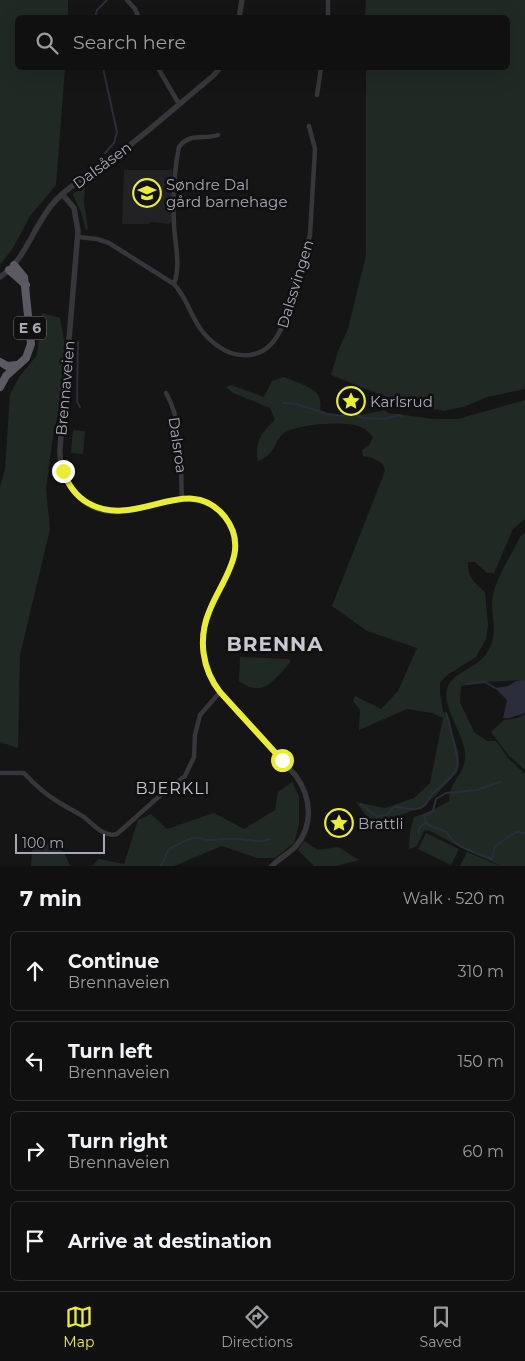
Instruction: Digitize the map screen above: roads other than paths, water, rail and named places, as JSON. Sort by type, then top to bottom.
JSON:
[{"type":"highway","name":"E 6","points":[[0,387],[6,376],[27,355],[31,344],[26,285],[23,275],[11,268]]},
{"type":"highway","points":[[0,362],[7,366],[17,365]]},
{"type":"street","points":[[127,0],[138,15]]},
{"type":"street","points":[[240,15],[242,0]]},
{"type":"street","points":[[328,0],[328,15]]},
{"type":"street","points":[[159,70],[179,104]]},
{"type":"street","name":"Dalsåsen","points":[[0,277],[11,268],[42,217],[62,194],[111,160],[218,70]]},
{"type":"street","points":[[317,95],[321,70]]},
{"type":"street","name":"Dalssvingen","points":[[78,237],[105,241],[174,284],[198,328],[223,350],[236,355],[255,355],[266,350],[274,343],[284,322],[310,234],[315,149],[310,126]]},
{"type":"street","points":[[174,284],[178,271],[174,226],[174,197],[179,147],[191,137],[218,135]]},
{"type":"street","name":"Brennaveien","points":[[62,194],[70,202],[75,212],[78,237],[60,462],[72,489],[83,500],[96,507],[111,511],[132,511],[182,498],[202,501],[217,510],[229,523],[234,539],[235,552],[232,564],[210,609],[203,634],[203,650],[206,665],[212,680],[220,692],[290,769],[302,784],[307,796],[308,816],[304,832],[294,848],[272,866]]},
{"type":"street","name":"Dalsroa","points":[[166,393],[171,402],[181,446],[182,498]]},
{"type":"street","points":[[0,773],[24,773],[48,795],[101,830],[109,835],[117,834],[185,776],[194,757],[196,728],[200,715],[220,692]]},
{"type":"water","points":[[525,680],[525,713],[503,718],[507,700],[495,688]]},
{"type":"waterway","points":[[96,15],[97,10],[107,0]]},
{"type":"waterway","points":[[103,70],[117,132],[114,143],[105,153]]},
{"type":"waterway","points":[[78,342],[77,401],[80,407]]},
{"type":"waterway","points":[[283,403],[296,404],[328,414],[343,416],[352,413],[363,418],[385,419],[399,415],[403,416]]},
{"type":"waterway","points":[[466,684],[485,682],[495,688]]},
{"type":"waterway","points":[[361,804],[376,816],[386,815],[394,807],[420,808],[454,774],[458,764],[446,713]]},
{"type":"waterway","points":[[426,822],[424,815],[433,811],[436,799],[446,793],[477,790],[500,782]]},
{"type":"waterway","points":[[418,833],[420,827],[426,822],[430,826],[447,832],[461,846],[492,859],[495,846],[516,832],[525,833]]},
{"type":"waterway","points":[[161,866],[169,849],[193,838],[258,841],[270,839]]},
{"type":"place","name":"Søndre Dal gård barnehage","points":[[147,193]]},
{"type":"place","name":"Karlsrud","points":[[351,401]]},
{"type":"place","name":"Brattli","points":[[339,823]]},
{"type":"district","name":"BRENNA","points":[[275,644]]},
{"type":"district","name":"BJERKLI","points":[[173,788]]}]
